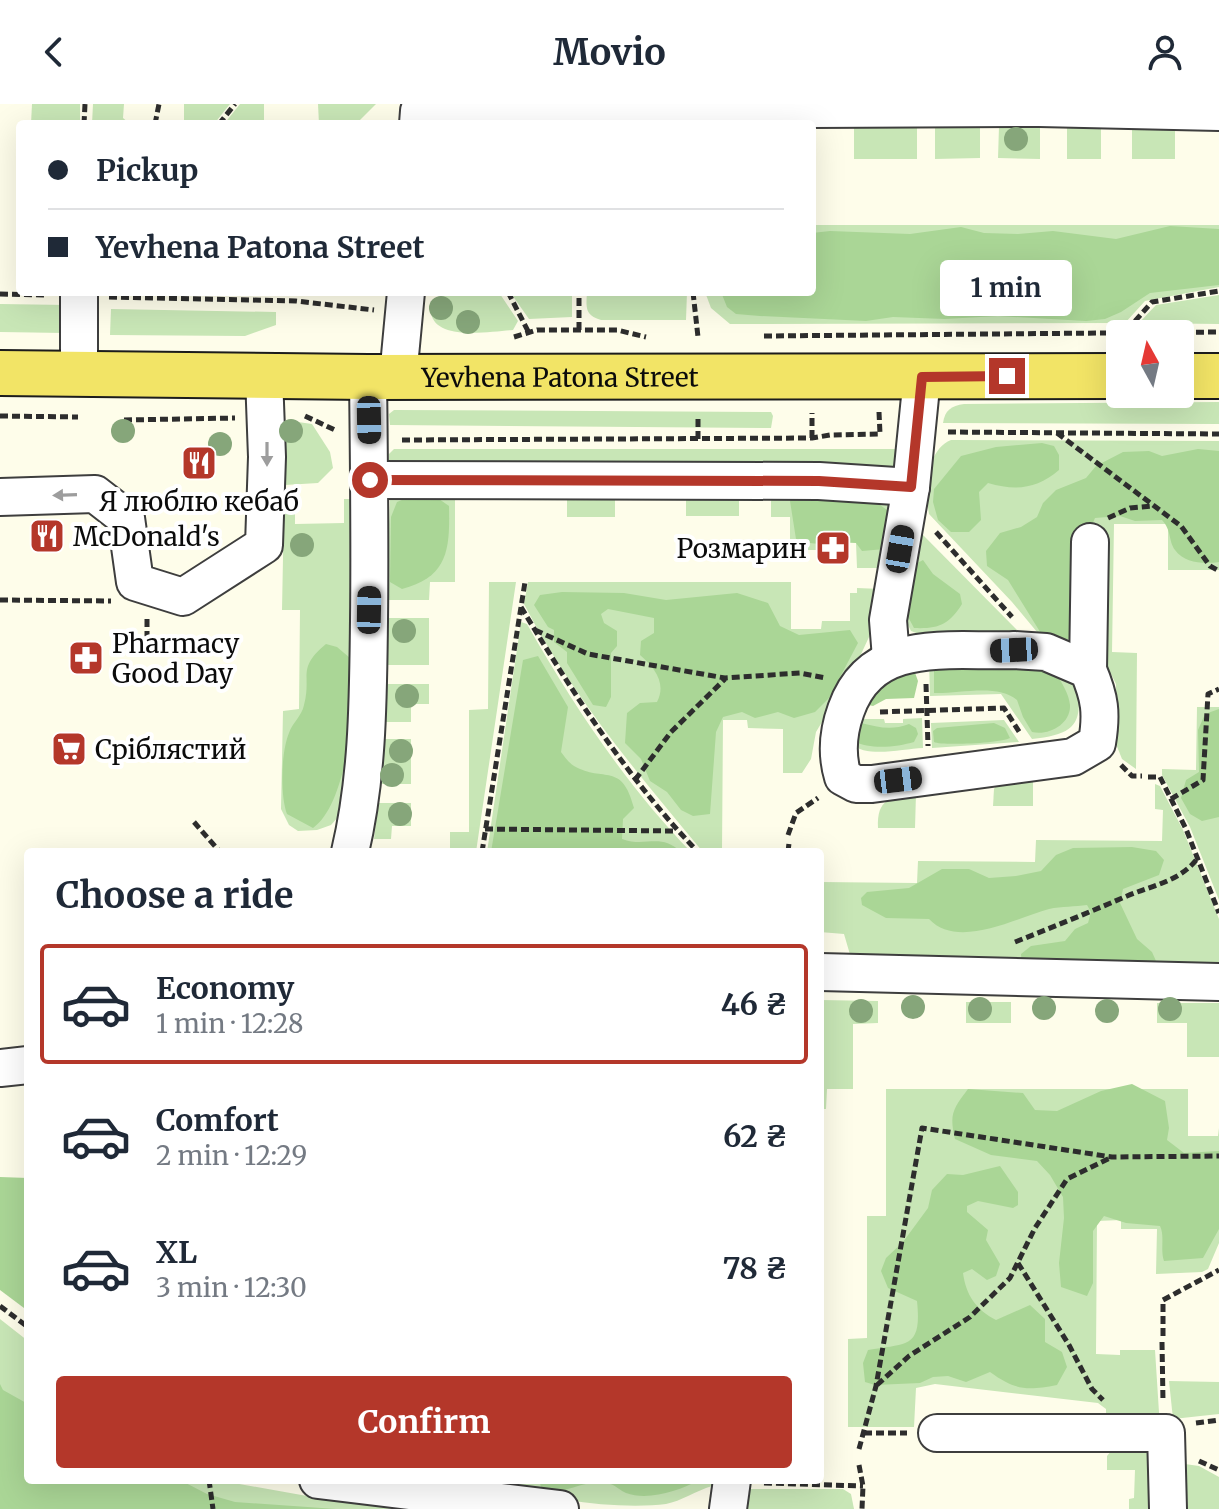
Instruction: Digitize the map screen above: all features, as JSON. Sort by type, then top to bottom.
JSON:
[{"type":"main road","name":"Yevhena Patona Street","points":[[0,373],[383,377],[1106,376]]},
{"type":"main road","points":[[1194,376],[1219,376]]},
{"type":"lane","points":[[419,113],[545,108],[741,107],[1219,112]]},
{"type":"lane","points":[[79,296],[79,374]]},
{"type":"lane","points":[[351,848],[368,731],[370,480],[383,377],[406,302]]},
{"type":"lane","points":[[0,497],[95,494],[126,518],[135,582],[183,597],[264,545],[267,457],[264,376]]},
{"type":"lane","points":[[908,654],[888,620],[911,487],[922,377]]},
{"type":"lane","points":[[370,480],[806,481],[911,487]]},
{"type":"lane","points":[[1088,670],[1046,652],[908,654],[870,671],[850,701],[840,729],[838,746],[843,777],[856,784],[1037,762],[1073,757],[1097,743],[1102,715],[1088,670],[1090,542]]},
{"type":"lane","points":[[824,972],[1219,982]]},
{"type":"lane","points":[[0,1068],[24,1065]]},
{"type":"lane","points":[[937,1433],[1150,1433],[1168,1509]]},
{"type":"lane","points":[[351,1484],[560,1509]]},
{"type":"path","points":[[222,120],[235,104]]},
{"type":"path","points":[[1136,320],[1152,302],[1219,291]]},
{"type":"path","points":[[141,296],[406,302]]},
{"type":"path","points":[[510,296],[532,333],[617,330],[660,337]]},
{"type":"path","points":[[579,296],[579,330]]},
{"type":"path","points":[[686,337],[698,337],[693,296]]},
{"type":"path","points":[[762,336],[1106,331]]},
{"type":"path","points":[[1194,332],[1219,332]]},
{"type":"path","points":[[879,407],[880,434]]},
{"type":"path","points":[[812,408],[812,438]]},
{"type":"path","points":[[0,416],[78,417]]},
{"type":"path","points":[[698,419],[698,439]]},
{"type":"path","points":[[938,432],[1219,434]]},
{"type":"path","points":[[1057,433],[1181,526],[1210,566],[1219,571]]},
{"type":"path","points":[[389,440],[812,438],[892,434]]},
{"type":"path","points":[[911,487],[920,514],[1046,652]]},
{"type":"path","points":[[1090,542],[1110,516],[1130,508],[1153,506]]},
{"type":"path","points":[[483,848],[525,582]]},
{"type":"path","points":[[0,600],[118,602]]},
{"type":"path","points":[[521,607],[570,688],[635,780],[694,848]]},
{"type":"path","points":[[147,616],[144,645],[193,646]]},
{"type":"path","points":[[535,630],[588,654],[725,678],[800,673],[850,684],[850,701],[927,711],[1004,708],[1037,762]]},
{"type":"path","points":[[908,654],[927,711],[929,776]]},
{"type":"path","points":[[635,780],[671,732],[725,678]]},
{"type":"path","points":[[1171,799],[1203,780],[1208,694],[1219,689]]},
{"type":"path","points":[[1132,776],[1160,777],[1198,858],[1219,913]]},
{"type":"path","points":[[788,848],[796,813],[843,777]]},
{"type":"path","points":[[194,822],[217,848]]},
{"type":"path","points":[[485,829],[678,831]]},
{"type":"path","points":[[1009,945],[1132,894],[1167,883],[1189,869],[1198,858]]},
{"type":"path","points":[[859,1449],[876,1386],[922,1128],[1112,1157],[1219,1156]]},
{"type":"path","points":[[876,1386],[909,1356],[970,1317],[1010,1278],[1035,1228],[1067,1179],[1112,1157]]},
{"type":"path","points":[[1018,1262],[1092,1389],[1150,1433],[1162,1339],[1163,1300],[1219,1270]]},
{"type":"path","points":[[0,1306],[24,1324]]},
{"type":"path","points":[[864,1433],[937,1433]]},
{"type":"path","points":[[859,1465],[863,1486],[862,1509]]},
{"type":"path","points":[[210,1484],[213,1509]]},
{"type":"path","points":[[731,1490],[863,1486]]},
{"type":"green space","points":[[32,104],[80,104],[80,120],[31,120]]},
{"type":"green space","points":[[93,104],[124,104],[125,120],[92,120]]},
{"type":"green space","points":[[184,104],[230,104],[217,120],[184,120]]},
{"type":"green space","points":[[240,104],[264,104],[264,120],[227,120]]},
{"type":"green space","points":[[318,104],[376,104],[360,120],[319,120]]},
{"type":"green space","points":[[854,127],[917,127],[917,159],[854,159]]},
{"type":"green space","points":[[935,127],[980,127],[980,158],[935,159]]},
{"type":"green space","points":[[999,127],[1040,127],[1040,159],[998,158]]},
{"type":"green space","points":[[1067,127],[1101,127],[1101,159],[1067,159]]},
{"type":"green space","points":[[1132,127],[1175,127],[1175,159],[1132,159]]},
{"type":"green space","points":[[816,225],[1219,225],[1219,287],[1145,301],[1128,320],[1106,320],[1106,323],[730,324],[711,308],[706,296],[816,296]]},
{"type":"green space","points":[[1170,226],[1219,229],[1219,285],[1150,293],[1105,319],[1086,321],[998,316],[945,319],[893,317],[866,321],[760,316],[736,314],[727,307],[723,296],[816,296],[816,233],[910,234],[961,227],[984,233],[1053,231],[1116,239]]},
{"type":"green space","points":[[1219,295],[1219,324],[1194,324],[1194,320],[1142,320],[1156,305]]},
{"type":"green space","points":[[441,296],[501,296],[518,321],[513,330],[479,333],[454,331],[435,322],[431,313],[433,301]]},
{"type":"green space","points":[[513,296],[572,296],[572,317],[529,319]]},
{"type":"green space","points":[[587,296],[687,296],[686,320],[601,320],[592,316]]},
{"type":"green space","points":[[0,304],[67,305],[64,333],[0,332]]},
{"type":"green space","points":[[111,309],[276,312],[276,325],[245,336],[110,335]]},
{"type":"green space","points":[[1194,402],[1219,402],[1219,424],[943,423],[949,409],[964,404],[1106,403],[1106,408],[1194,408]]},
{"type":"green space","points":[[394,410],[771,412],[773,416],[771,428],[390,425],[389,414]]},
{"type":"green space","points":[[277,424],[312,424],[330,452],[333,468],[318,483],[285,485],[281,480]]},
{"type":"green space","points":[[951,440],[1219,441],[1219,570],[1168,570],[1168,524],[1114,524],[1112,652],[1137,653],[1136,769],[1122,759],[1116,744],[1116,684],[1111,674],[1101,663],[1080,652],[1052,650],[1012,602],[929,514],[929,472],[936,453]]},
{"type":"green space","points":[[1042,443],[1054,446],[1059,455],[1059,470],[1051,476],[1026,487],[988,483],[979,492],[981,520],[969,532],[951,532],[938,520],[933,502],[934,489],[961,456],[996,447]]},
{"type":"green space","points":[[394,449],[897,449],[900,454],[896,471],[389,467],[389,454]]},
{"type":"green space","points":[[1198,449],[1219,451],[1219,562],[1196,562],[1179,555],[1162,520],[1135,521],[1120,516],[1095,518],[1086,547],[1079,610],[1069,639],[1056,640],[1042,635],[1008,580],[987,566],[986,551],[1000,533],[1021,527],[1037,517],[1043,503],[1056,490],[1086,478],[1096,466],[1123,452],[1149,451],[1162,456]]},
{"type":"green space","points":[[455,493],[455,582],[430,582],[429,600],[386,600],[390,499],[393,494]]},
{"type":"green space","points":[[414,495],[439,499],[449,506],[449,536],[443,560],[437,569],[417,584],[402,589],[390,582],[391,517],[397,502]]},
{"type":"green space","points":[[774,495],[884,500],[892,507],[885,568],[857,568],[856,543],[827,543],[827,550],[790,550],[790,517],[771,517]]},
{"type":"green space","points":[[567,496],[615,496],[615,517],[567,517]]},
{"type":"green space","points":[[686,496],[739,497],[739,516],[686,516]]},
{"type":"green space","points":[[796,497],[872,499],[891,513],[885,549],[862,551],[856,543],[818,544],[796,539],[790,501]]},
{"type":"green space","points":[[344,499],[356,499],[357,548],[346,770],[339,816],[331,825],[317,830],[298,831],[289,825],[281,809],[283,711],[299,709],[300,610],[282,610],[284,506],[295,506],[295,524],[344,523]]},
{"type":"green space","points":[[922,534],[1020,633],[940,642],[911,631],[904,617],[915,538]]},
{"type":"green space","points":[[923,560],[933,574],[960,594],[962,604],[942,624],[914,628],[906,613],[912,566]]},
{"type":"green space","points":[[489,582],[516,582],[477,848],[450,848],[450,832],[469,832],[469,710],[488,709]]},
{"type":"green space","points":[[528,582],[791,582],[791,629],[821,629],[822,621],[850,621],[850,593],[857,593],[857,588],[881,589],[869,637],[816,732],[811,759],[802,773],[783,773],[783,729],[748,728],[747,720],[723,720],[722,848],[700,848],[630,763],[584,702],[524,604]]},
{"type":"green space","points":[[562,592],[624,593],[666,600],[737,593],[768,603],[780,626],[799,635],[850,630],[858,643],[829,698],[815,712],[794,718],[778,712],[755,718],[742,712],[723,717],[716,732],[710,814],[693,816],[681,810],[667,792],[650,781],[641,759],[625,743],[627,713],[640,703],[657,702],[660,695],[658,676],[640,655],[641,641],[654,633],[654,618],[608,609],[601,614],[604,623],[617,631],[617,646],[611,653],[611,697],[606,707],[593,705],[567,663],[567,652],[554,642],[554,630],[548,627],[534,605],[540,595]]},
{"type":"green space","points":[[385,618],[429,618],[429,665],[385,665]]},
{"type":"green space","points":[[521,622],[527,624],[582,714],[623,772],[687,848],[488,848]]},
{"type":"green space","points":[[326,644],[337,647],[350,658],[352,723],[334,798],[313,828],[287,814],[282,785],[283,762],[286,741],[304,705],[308,666]]},
{"type":"green space","points":[[538,656],[568,707],[561,752],[568,761],[585,771],[618,779],[629,793],[634,808],[623,819],[622,839],[659,841],[676,848],[492,848],[523,660]]},
{"type":"green space","points":[[1020,656],[1076,679],[1079,706],[1074,724],[1068,729],[1059,734],[1032,739],[1001,694],[930,696],[929,660]]},
{"type":"green space","points":[[940,666],[1035,666],[1056,674],[1070,705],[1067,718],[1052,730],[1032,732],[1017,700],[1009,695],[989,691],[934,693],[934,670]]},
{"type":"green space","points":[[914,670],[918,681],[914,698],[886,699],[873,706],[864,704],[866,689]]},
{"type":"green space","points":[[385,684],[429,684],[429,704],[411,704],[411,722],[385,722]]},
{"type":"green space","points":[[1197,707],[1219,707],[1219,900],[1190,827],[1162,775],[1162,769],[1196,770]]},
{"type":"green space","points":[[1219,709],[1219,817],[1202,821],[1190,814],[1181,798],[1186,780],[1199,772],[1198,730],[1205,714]]},
{"type":"green space","points":[[922,718],[923,748],[875,752],[851,744],[851,719],[884,719],[885,723],[903,723],[903,719]]},
{"type":"green space","points":[[1004,720],[1019,742],[932,748],[931,723]]},
{"type":"green space","points":[[861,723],[890,728],[909,724],[916,728],[918,734],[914,742],[907,744],[868,746],[854,741]]},
{"type":"green space","points":[[994,723],[1005,728],[1010,738],[972,743],[934,742],[933,731],[937,728]]},
{"type":"green space","points":[[385,739],[411,739],[411,784],[381,784]]},
{"type":"green space","points":[[1033,773],[1033,806],[993,806],[994,789],[998,782]]},
{"type":"green space","points":[[1155,784],[1160,786],[1183,830],[1219,919],[1219,972],[851,958],[844,934],[824,932],[824,882],[917,883],[918,861],[1035,862],[1036,840],[1162,841],[1163,810],[1155,809]]},
{"type":"green space","points":[[916,794],[915,828],[878,828],[880,811],[887,801]]},
{"type":"green space","points":[[378,803],[411,803],[411,826],[392,826],[391,839],[374,839]]},
{"type":"green space","points":[[1132,847],[1156,851],[1164,860],[1159,875],[1123,889],[1120,903],[1137,939],[1152,952],[1156,961],[1152,968],[1022,967],[1021,954],[1031,946],[1065,941],[1075,929],[1088,923],[1091,912],[1087,905],[1049,909],[988,929],[955,932],[941,928],[929,919],[886,918],[862,905],[861,898],[867,892],[909,888],[942,869],[969,869],[989,878],[1016,876],[1041,871],[1056,855],[1073,848]]},
{"type":"green space","points":[[824,1000],[878,1001],[878,1023],[853,1024],[853,1089],[827,1089],[826,1109]]},
{"type":"green space","points":[[966,1002],[1011,1002],[1011,1023],[966,1023]]},
{"type":"green space","points":[[1157,1003],[1219,1003],[1219,1057],[1187,1057],[1187,1023],[1157,1023]]},
{"type":"green space","points":[[1132,1084],[1165,1101],[1169,1128],[1167,1140],[1184,1153],[1219,1151],[1219,1229],[1203,1258],[1164,1261],[1160,1226],[1126,1223],[1104,1216],[1093,1231],[1093,1283],[1087,1296],[1061,1287],[1059,1263],[1063,1197],[1050,1175],[1037,1161],[991,1155],[955,1139],[952,1123],[954,1112],[968,1089],[1023,1093],[1035,1110],[1057,1111],[1101,1091]]},
{"type":"green space","points":[[886,1089],[1188,1089],[1188,1136],[1218,1136],[1219,1128],[1219,1243],[1208,1269],[1202,1272],[1156,1274],[1157,1229],[1121,1229],[1121,1220],[1097,1221],[1096,1354],[1120,1355],[1120,1350],[1155,1350],[1160,1428],[1106,1418],[1106,1409],[1098,1403],[935,1384],[916,1388],[914,1427],[848,1427],[848,1339],[867,1338],[867,1216],[886,1216]]},
{"type":"green space","points":[[1000,1166],[1018,1192],[1018,1205],[1013,1208],[978,1201],[967,1206],[967,1212],[988,1230],[986,1240],[1000,1264],[996,1276],[987,1280],[972,1269],[963,1273],[964,1281],[978,1307],[996,1320],[1030,1305],[1045,1319],[1045,1342],[1062,1352],[1067,1367],[1057,1385],[1021,1388],[990,1372],[966,1382],[948,1376],[933,1377],[920,1383],[875,1385],[865,1382],[863,1363],[868,1350],[909,1341],[917,1328],[917,1301],[888,1288],[881,1271],[886,1258],[903,1242],[928,1208],[932,1190],[947,1174],[963,1175]]},
{"type":"green space","points":[[0,1177],[24,1178],[24,1308],[0,1290]]},
{"type":"green space","points":[[0,1319],[24,1338],[24,1484],[240,1484],[307,1496],[446,1509],[0,1509]]},
{"type":"green space","points":[[1169,1381],[1219,1382],[1219,1414],[1173,1419]]},
{"type":"green space","points":[[0,1384],[3,1390],[24,1402],[24,1484],[188,1484],[207,1494],[235,1502],[336,1509],[0,1509]]},
{"type":"green space","points":[[1146,1449],[1153,1456],[1156,1509],[1129,1509],[1129,1499],[1134,1498],[1135,1470],[1107,1470],[1107,1456],[1112,1450]]},
{"type":"green space","points":[[1185,1464],[1199,1466],[1219,1477],[1219,1509],[1188,1509]]},
{"type":"green space","points":[[516,1484],[713,1484],[672,1503],[630,1506],[562,1499]]},
{"type":"green space","points":[[540,1484],[586,1484],[548,1493]]},
{"type":"green space","points":[[607,1484],[690,1484],[673,1491],[644,1496],[626,1493]]},
{"type":"green space","points":[[748,1489],[843,1489],[851,1494],[854,1509],[744,1509]]},
{"type":"place","name":"Я люблю кебаб","points":[[199,463]]},
{"type":"place","name":"McDonald's","points":[[47,536]]},
{"type":"place","name":"Розмарин","points":[[833,548]]},
{"type":"place","name":"Pharmacy Good Day","points":[[86,658]]},
{"type":"place","name":"Сріблястий","points":[[69,749]]},
{"type":"route","points":[[370,480],[819,481],[911,487],[922,377],[1007,376]]}]
